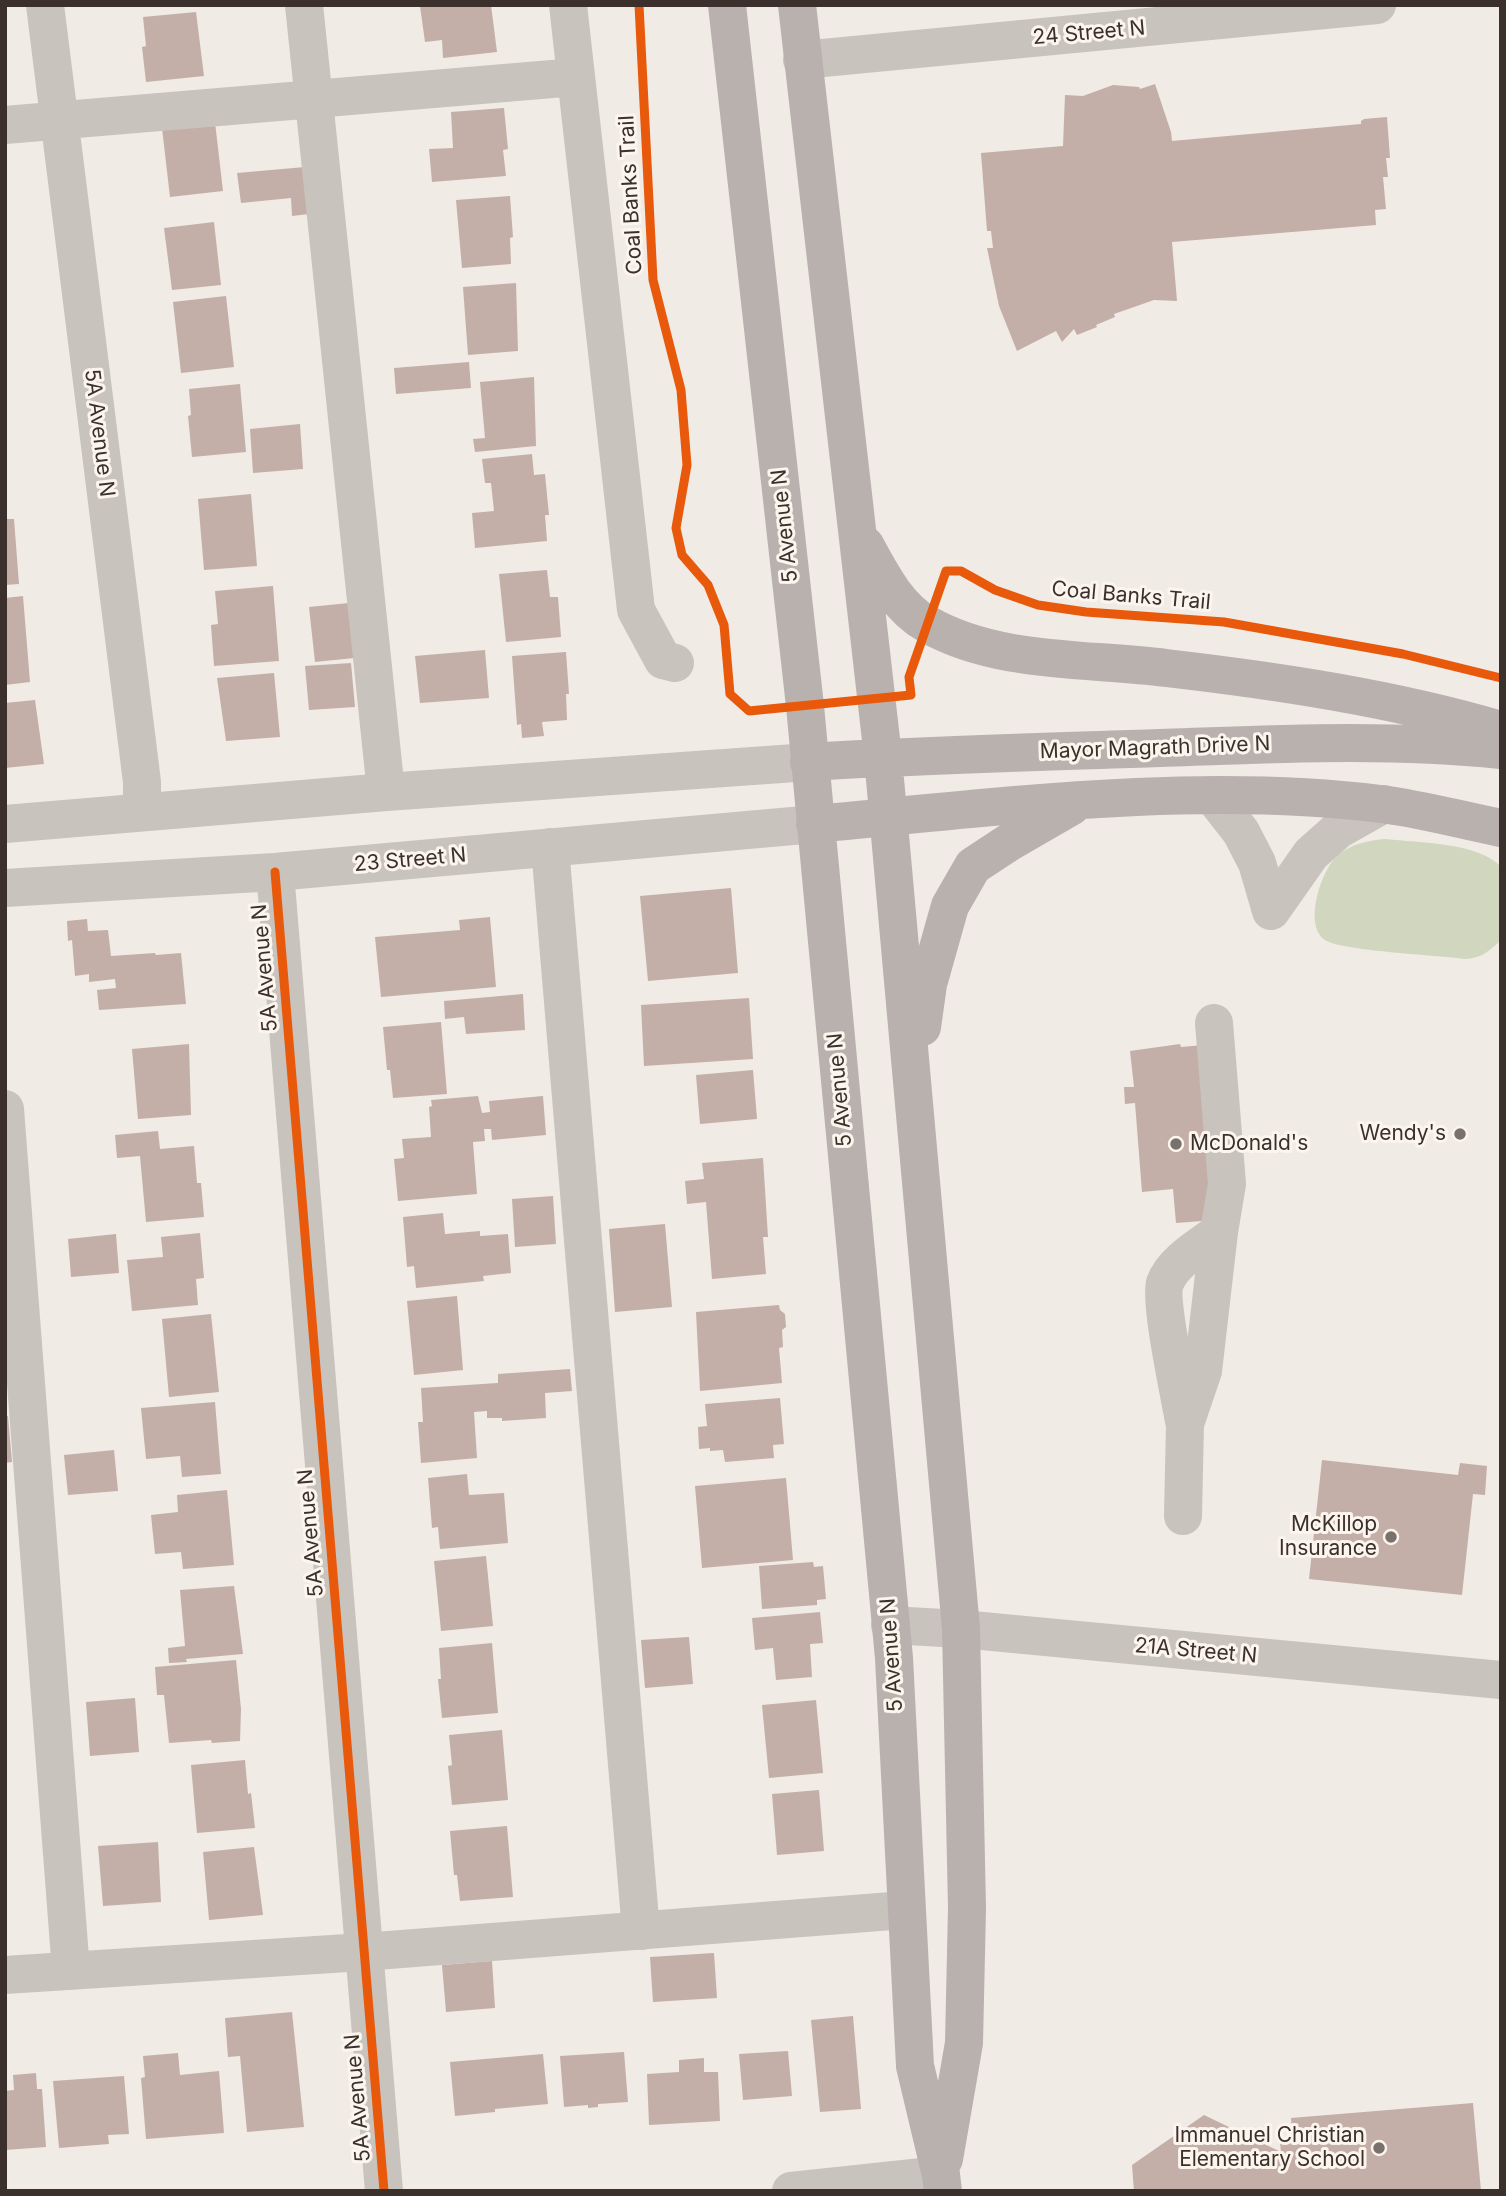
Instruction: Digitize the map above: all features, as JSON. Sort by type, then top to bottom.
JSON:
[{"type":"main road","name":"5 Avenue N","points":[[727,5],[803,692],[890,1625],[915,2066],[942,2183]]},
{"type":"main road","points":[[797,5],[883,757],[961,1629],[967,1908],[964,2043],[942,2183]]},
{"type":"main road","points":[[859,534],[885,580],[909,611],[927,624],[972,644],[1017,654],[1123,662],[1259,679],[1435,712],[1501,730]]},
{"type":"main road","name":"Mayor Magrath Drive N","points":[[809,762],[883,757],[1348,743],[1438,743],[1501,750]]},
{"type":"main road","points":[[815,824],[1081,801],[1212,795],[1319,798],[1384,804],[1497,831]]},
{"type":"main road","points":[[914,1092],[928,984],[952,901],[973,866],[1081,801]]},
{"type":"street","name":"5A Avenue N","points":[[23,5],[52,54]]},
{"type":"street","name":"5A Avenue N","points":[[46,5],[142,782],[142,811]]},
{"type":"street","points":[[304,5],[386,792]]},
{"type":"street","points":[[568,5],[636,610],[663,660],[674,663]]},
{"type":"street","name":"24 Street N","points":[[802,60],[1377,5]]},
{"type":"street","points":[[5,125],[576,77]]},
{"type":"street","points":[[5,824],[386,792],[809,762]]},
{"type":"street","points":[[1212,795],[1241,832],[1257,863],[1271,911],[1311,854],[1338,830],[1384,804]]},
{"type":"street","name":"23 Street N","points":[[5,888],[275,872],[815,824]]},
{"type":"street","points":[[550,847],[641,1931]]},
{"type":"street","name":"5A Avenue N","points":[[275,872],[384,2191]]},
{"type":"street","points":[[1183,1516],[1185,1423],[1203,1371],[1227,1184],[1214,1023]]},
{"type":"street","points":[[5,1109],[71,1971]]},
{"type":"street","name":"21A Street N","points":[[890,1625],[961,1629],[1501,1680]]},
{"type":"street","points":[[5,1975],[363,1952],[905,1910]]},
{"type":"street","points":[[791,2191],[942,2183]]},
{"type":"green space","points":[[1386,839],[1463,848],[1491,859],[1501,867],[1501,940],[1484,954],[1464,959],[1369,950],[1325,940],[1315,923],[1315,911],[1320,885],[1331,863],[1342,852],[1354,846]]},
{"type":"building","points":[[491,5],[497,52],[443,58],[442,40],[425,42],[420,6]]},
{"type":"building","points":[[196,12],[204,76],[146,82],[142,47],[146,46],[143,17]]},
{"type":"building","points":[[1155,84],[1172,141],[1361,124],[1364,119],[1387,117],[1390,158],[1386,158],[1388,177],[1383,177],[1386,209],[1375,210],[1376,225],[1172,242],[1177,301],[1154,300],[1114,314],[1115,317],[1077,335],[1074,329],[1062,342],[1056,331],[1017,351],[999,306],[987,248],[993,248],[991,231],[987,231],[981,153],[1063,146],[1065,95],[1083,96],[1113,85],[1140,89]]},
{"type":"building","points":[[504,108],[508,149],[503,150],[506,176],[432,182],[429,149],[453,148],[451,112]]},
{"type":"building","points":[[215,122],[223,191],[170,197],[162,128]]},
{"type":"building","points":[[305,167],[309,214],[292,216],[291,198],[241,203],[237,173]]},
{"type":"building","points":[[510,196],[513,237],[510,238],[511,264],[462,268],[456,200]]},
{"type":"building","points":[[214,222],[221,285],[172,290],[164,228]]},
{"type":"building","points":[[516,283],[518,351],[468,355],[463,287]]},
{"type":"building","points":[[226,296],[234,367],[181,373],[173,302]]},
{"type":"building","points":[[469,362],[471,388],[396,394],[394,368]]},
{"type":"building","points":[[534,377],[536,446],[475,452],[473,439],[485,438],[480,382]]},
{"type":"building","points":[[240,384],[246,452],[192,457],[188,416],[191,415],[189,389]]},
{"type":"building","points":[[300,424],[303,469],[253,473],[250,429]]},
{"type":"building","points":[[532,454],[534,475],[545,474],[549,515],[545,515],[547,541],[475,548],[472,513],[494,511],[491,483],[485,483],[482,459]]},
{"type":"building","points":[[251,494],[257,566],[204,570],[198,499]]},
{"type":"building","points":[[5,519],[14,519],[19,584],[5,585]]},
{"type":"building","points":[[547,570],[550,597],[558,597],[561,637],[506,642],[499,574]]},
{"type":"building","points":[[273,586],[279,661],[214,666],[211,625],[218,624],[215,591]]},
{"type":"building","points":[[23,596],[30,682],[5,685],[5,598]]},
{"type":"building","points":[[359,602],[364,657],[315,662],[309,607]]},
{"type":"building","points":[[485,650],[489,698],[420,703],[415,656]]},
{"type":"building","points":[[566,652],[569,694],[566,694],[567,720],[542,722],[544,736],[522,738],[521,724],[517,725],[512,656]]},
{"type":"building","points":[[351,663],[355,707],[309,710],[305,666]]},
{"type":"building","points":[[274,673],[280,737],[226,741],[217,678]]},
{"type":"building","points":[[35,700],[44,764],[5,768],[5,703]]},
{"type":"building","points":[[731,888],[738,973],[648,981],[640,896]]},
{"type":"building","points":[[490,917],[496,987],[381,997],[375,937],[460,930],[459,920]]},
{"type":"building","points":[[87,919],[88,931],[108,930],[111,956],[181,953],[186,1004],[99,1010],[97,990],[116,988],[115,979],[89,982],[89,974],[75,976],[72,940],[68,941],[67,921]]},
{"type":"building","points":[[523,994],[525,1030],[466,1034],[464,1017],[445,1019],[444,1001]]},
{"type":"building","points":[[749,998],[753,1059],[644,1066],[641,1005]]},
{"type":"building","points":[[441,1022],[447,1094],[393,1098],[383,1027]]},
{"type":"building","points":[[189,1044],[191,1115],[138,1119],[132,1049]]},
{"type":"building","name":"McDonald's","points":[[1180,1044],[1181,1047],[1204,1045],[1217,1184],[1202,1221],[1176,1223],[1173,1189],[1142,1192],[1135,1103],[1125,1104],[1124,1087],[1134,1087],[1130,1051]]},
{"type":"building","points":[[753,1070],[757,1119],[700,1124],[696,1075]]},
{"type":"building","points":[[478,1096],[482,1113],[490,1112],[489,1101],[543,1096],[546,1135],[492,1140],[491,1129],[484,1129],[485,1141],[473,1142],[477,1194],[398,1201],[394,1159],[404,1158],[402,1139],[431,1137],[431,1100]]},
{"type":"building","points":[[158,1131],[160,1149],[194,1146],[197,1183],[201,1183],[204,1217],[146,1222],[140,1156],[117,1158],[115,1135]]},
{"type":"building","points":[[763,1158],[768,1237],[763,1237],[766,1274],[712,1279],[706,1202],[687,1204],[685,1181],[704,1179],[702,1163]]},
{"type":"building","points":[[553,1196],[556,1244],[515,1247],[512,1199]]},
{"type":"building","points":[[443,1213],[445,1234],[480,1231],[480,1236],[508,1234],[511,1273],[483,1276],[484,1281],[416,1288],[414,1266],[407,1267],[403,1217]]},
{"type":"building","points":[[665,1224],[672,1307],[615,1312],[609,1229]]},
{"type":"building","points":[[200,1233],[204,1278],[196,1279],[198,1305],[132,1311],[127,1260],[163,1257],[161,1237]]},
{"type":"building","points":[[116,1234],[119,1273],[71,1277],[68,1239]]},
{"type":"building","points":[[457,1296],[463,1370],[414,1375],[407,1301]]},
{"type":"building","points":[[779,1305],[785,1314],[786,1327],[782,1330],[783,1347],[779,1348],[782,1383],[700,1391],[696,1312]]},
{"type":"building","points":[[211,1314],[219,1392],[169,1397],[162,1319]]},
{"type":"building","points":[[570,1369],[572,1391],[545,1393],[546,1418],[502,1421],[502,1418],[487,1418],[487,1411],[474,1412],[477,1458],[421,1463],[418,1422],[423,1422],[421,1388],[498,1383],[498,1374]]},
{"type":"building","points":[[780,1398],[784,1444],[773,1445],[774,1458],[725,1462],[723,1450],[699,1449],[698,1427],[707,1426],[705,1404]]},
{"type":"building","points":[[215,1402],[221,1474],[182,1477],[180,1456],[146,1459],[141,1408]]},
{"type":"building","points":[[5,1416],[8,1416],[12,1462],[5,1463]]},
{"type":"building","points":[[114,1450],[118,1491],[68,1495],[64,1455]]},
{"type":"building","name":"McKillop Insurance","points":[[1322,1460],[1458,1475],[1460,1463],[1487,1466],[1485,1495],[1473,1494],[1462,1595],[1309,1579]]},
{"type":"building","points":[[467,1474],[469,1495],[504,1493],[508,1543],[440,1549],[438,1527],[432,1528],[428,1478]]},
{"type":"building","points":[[786,1478],[793,1560],[702,1568],[695,1486]]},
{"type":"building","points":[[227,1490],[234,1565],[183,1569],[181,1552],[155,1554],[151,1515],[178,1512],[177,1495]]},
{"type":"building","points":[[486,1556],[493,1626],[441,1631],[434,1561]]},
{"type":"building","points":[[813,1562],[814,1567],[823,1566],[826,1599],[817,1600],[817,1605],[762,1609],[759,1566]]},
{"type":"building","points":[[234,1586],[243,1654],[169,1663],[168,1648],[185,1646],[180,1590]]},
{"type":"building","points":[[820,1612],[823,1643],[810,1644],[812,1677],[776,1680],[773,1648],[755,1650],[752,1618]]},
{"type":"building","points":[[689,1637],[693,1684],[645,1688],[641,1640]]},
{"type":"building","points":[[492,1643],[498,1713],[442,1718],[438,1679],[441,1679],[439,1648]]},
{"type":"building","points":[[236,1660],[241,1709],[240,1741],[169,1743],[164,1695],[157,1695],[155,1667]]},
{"type":"building","points":[[135,1698],[139,1752],[90,1756],[86,1702]]},
{"type":"building","points":[[816,1700],[823,1773],[769,1778],[762,1705]]},
{"type":"building","points":[[502,1730],[508,1800],[452,1805],[448,1766],[452,1765],[449,1735]]},
{"type":"building","points":[[245,1760],[255,1828],[197,1833],[191,1765]]},
{"type":"building","points":[[819,1790],[824,1851],[777,1855],[772,1794]]},
{"type":"building","points":[[507,1826],[513,1897],[460,1901],[457,1875],[454,1875],[450,1831]]},
{"type":"building","points":[[158,1842],[161,1902],[103,1906],[98,1846]]},
{"type":"building","points":[[254,1847],[263,1915],[209,1920],[203,1852]]},
{"type":"building","points":[[714,1953],[717,1998],[653,2002],[650,1957]]},
{"type":"building","points":[[492,1961],[495,2008],[446,2012],[442,1965]]},
{"type":"building","points":[[292,2012],[304,2127],[247,2132],[240,2056],[228,2057],[225,2018]]},
{"type":"building","points":[[853,2016],[861,2109],[820,2112],[811,2020]]},
{"type":"building","points":[[788,2051],[792,2096],[743,2100],[739,2054]]},
{"type":"building","points":[[624,2052],[628,2102],[598,2104],[598,2107],[588,2108],[588,2105],[564,2107],[560,2056]]},
{"type":"building","points":[[178,2053],[180,2075],[219,2071],[224,2133],[146,2139],[141,2078],[145,2077],[143,2056]]},
{"type":"building","points":[[543,2054],[548,2104],[455,2116],[450,2062]]},
{"type":"building","points":[[704,2058],[704,2072],[718,2072],[720,2121],[649,2125],[647,2074],[679,2072],[679,2060]]},
{"type":"building","points":[[36,2073],[37,2089],[42,2089],[46,2147],[5,2150],[5,2091],[14,2090],[13,2075]]},
{"type":"building","points":[[124,2076],[129,2134],[108,2135],[109,2144],[59,2148],[53,2081]]},
{"type":"building","name":"Immanuel Christian Elementary School","points":[[1473,2103],[1481,2191],[1134,2191],[1132,2165],[1204,2115],[1281,2152],[1280,2143],[1293,2142],[1291,2118]]},
{"type":"cycle path","name":"Coal Banks Trail","points":[[639,5],[653,280],[681,390],[687,465],[676,528],[682,555],[708,585],[724,625],[730,694],[749,711],[911,695],[909,677],[946,571],[961,571],[995,590],[1038,605],[1086,612],[1224,622],[1403,654],[1501,678]]},
{"type":"cycle path","points":[[275,872],[384,2191]]},
{"type":"place","name":"Wendy's","points":[[1460,1134]]},
{"type":"place","name":"McDonald's","points":[[1176,1144]]},
{"type":"place","name":"McKillop Insurance","points":[[1391,1537]]},
{"type":"place","name":"Immanuel Christian Elementary School","points":[[1379,2148]]}]
